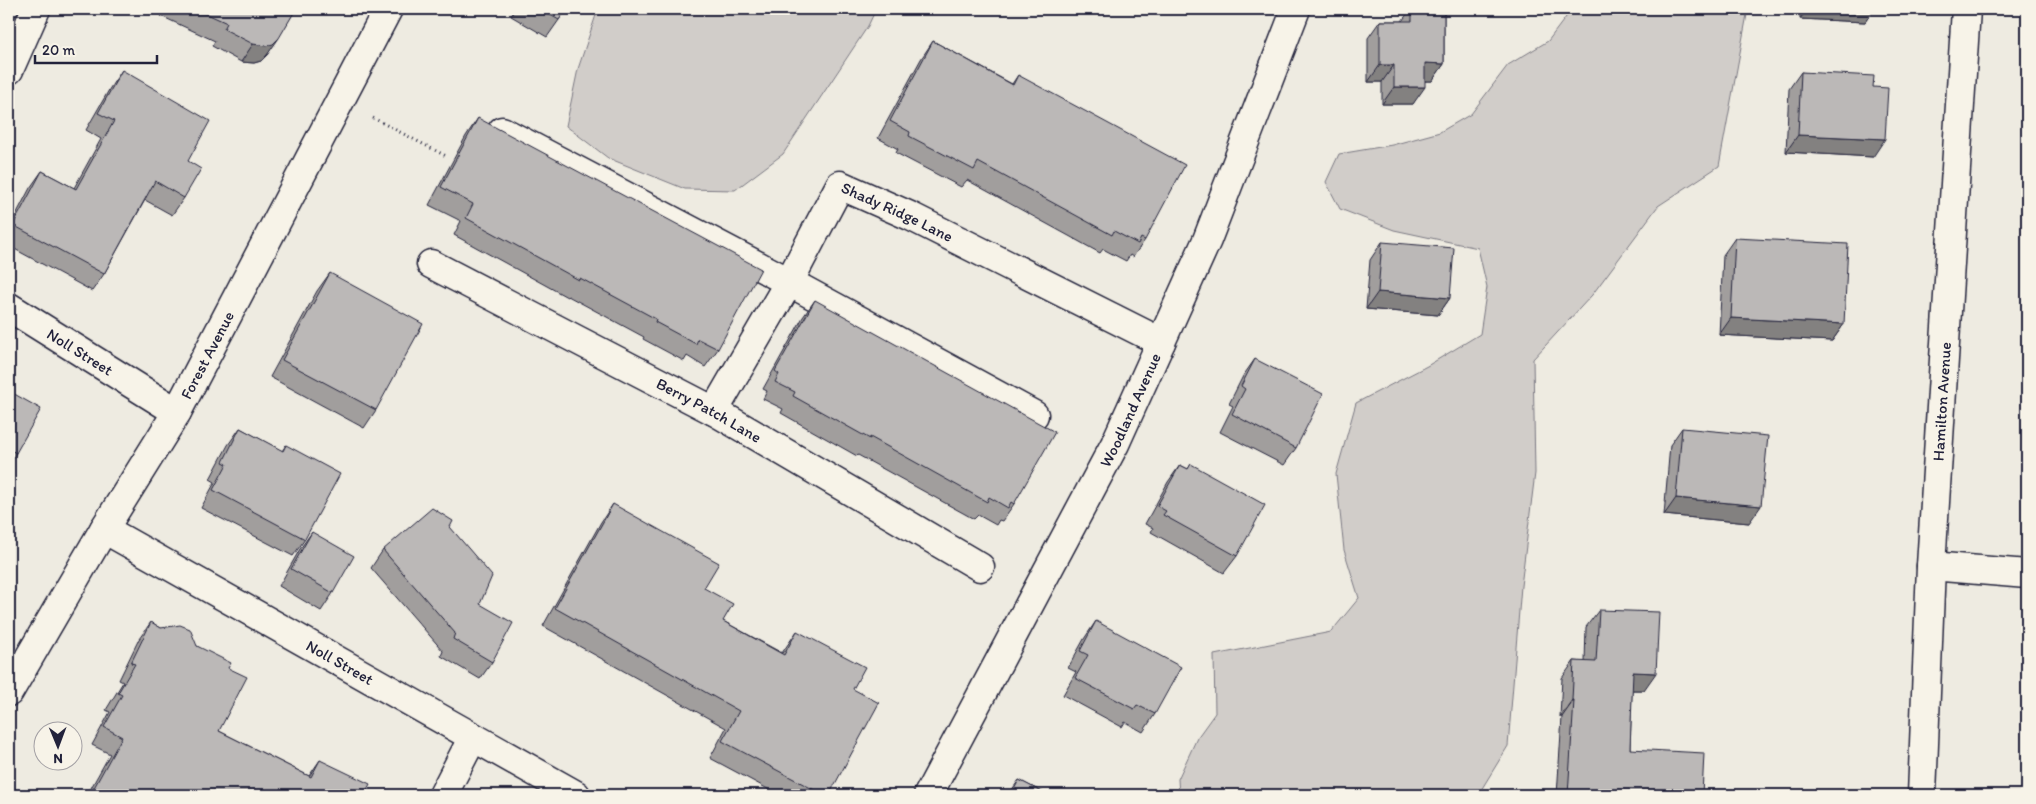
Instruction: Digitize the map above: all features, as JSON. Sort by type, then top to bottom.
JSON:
[{"type":"street","points":[[9,70],[36,9]]},
{"type":"street","name":"Forest Avenue","points":[[9,692],[104,529],[177,412],[388,9]]},
{"type":"street","name":"Woodland Avenue","points":[[928,795],[1115,444],[1207,240],[1296,9]]},
{"type":"street","name":"Hamilton Avenue","points":[[1922,795],[1931,566],[1966,9]]},
{"type":"street","points":[[480,120],[789,282],[1034,415]]},
{"type":"street","name":"Shady Ridge Lane","points":[[714,411],[789,282],[840,185],[910,216],[1161,342]]},
{"type":"street","name":"Berry Patch Lane","points":[[431,264],[714,411],[980,567]]},
{"type":"street","name":"Noll Street","points":[[9,307],[177,412]]},
{"type":"street","name":"Noll Street","points":[[104,529],[576,795]]},
{"type":"street","points":[[1931,566],[2027,574]]},
{"type":"street","points":[[443,795],[474,737]]},
{"type":"path","points":[[374,118],[446,156]]},
{"type":"shaded area","points":[[598,9],[876,9],[868,26],[783,154],[735,190],[685,189],[608,158],[566,126],[578,69]]},
{"type":"shaded area","points":[[1572,9],[1748,9],[1719,166],[1658,206],[1592,295],[1533,359],[1535,473],[1521,586],[1508,746],[1478,795],[1179,795],[1178,779],[1197,738],[1215,713],[1214,655],[1331,632],[1359,598],[1344,550],[1336,474],[1356,403],[1427,366],[1480,334],[1487,287],[1478,248],[1394,230],[1340,209],[1326,182],[1339,154],[1392,145],[1440,132],[1471,114],[1508,65],[1548,41]]},
{"type":"building","points":[[196,9],[296,9],[279,38],[273,44],[266,46],[253,44],[224,29],[227,23]]},
{"type":"building","points":[[540,9],[566,9],[559,20]]},
{"type":"building","points":[[1412,9],[1444,9],[1444,64],[1425,63],[1425,87],[1394,87],[1394,65],[1380,65],[1380,21],[1412,21]]},
{"type":"building","points":[[933,41],[1013,85],[1018,75],[1185,165],[1145,240],[1141,238],[1138,244],[1114,231],[1112,235],[978,162],[974,170],[909,136],[910,132],[890,121]]},
{"type":"building","points":[[122,70],[210,121],[188,161],[201,169],[184,198],[155,181],[104,274],[13,225],[42,171],[76,189],[114,121],[98,113]]},
{"type":"building","points":[[1801,72],[1874,76],[1873,87],[1888,88],[1885,139],[1798,135]]},
{"type":"building","points":[[478,118],[761,269],[718,349],[698,339],[696,344],[655,322],[656,319],[580,278],[579,280],[466,218],[473,204],[441,187]]},
{"type":"building","points":[[1735,238],[1848,244],[1844,324],[1731,318]]},
{"type":"building","points":[[1382,242],[1454,248],[1450,298],[1378,292]]},
{"type":"building","points":[[330,273],[423,324],[376,410],[282,360]]},
{"type":"building","points":[[815,300],[1055,432],[1014,504],[1011,502],[1008,508],[989,497],[987,502],[793,396],[795,392],[775,382],[779,374],[775,371]]},
{"type":"building","points":[[1255,359],[1323,394],[1296,448],[1232,414],[1245,389],[1241,386]]},
{"type":"building","points":[[9,391],[41,409],[16,453],[9,449]]},
{"type":"building","points":[[240,428],[283,451],[286,445],[340,474],[305,539],[213,490],[227,464],[223,462]]},
{"type":"building","points":[[1682,428],[1768,436],[1761,506],[1676,498]]},
{"type":"building","points":[[1191,464],[1265,505],[1237,556],[1163,515],[1166,511],[1157,506],[1180,465],[1188,469]]},
{"type":"building","points":[[613,504],[719,563],[704,588],[733,604],[723,621],[784,655],[797,631],[865,667],[853,689],[879,703],[829,795],[824,795],[722,741],[739,711],[555,608]]},
{"type":"building","points":[[432,508],[453,521],[450,527],[492,576],[480,604],[513,623],[492,662],[453,639],[455,633],[383,550]]},
{"type":"building","points":[[312,532],[354,556],[333,593],[291,569]]},
{"type":"building","points":[[1599,610],[1659,612],[1656,673],[1633,672],[1630,749],[1704,753],[1702,795],[1568,795],[1574,700],[1572,700],[1574,661],[1596,662]]},
{"type":"building","points":[[1096,621],[1181,667],[1155,714],[1137,705],[1134,709],[1075,678],[1088,655],[1080,651]]},
{"type":"building","points":[[151,622],[161,628],[180,625],[190,629],[197,646],[231,663],[228,668],[247,677],[219,731],[311,777],[320,760],[370,784],[364,795],[90,795],[122,737],[104,727],[122,695],[118,693],[135,664],[131,663]]},
{"type":"building","points":[[1019,780],[1048,795],[1011,795]]}]
